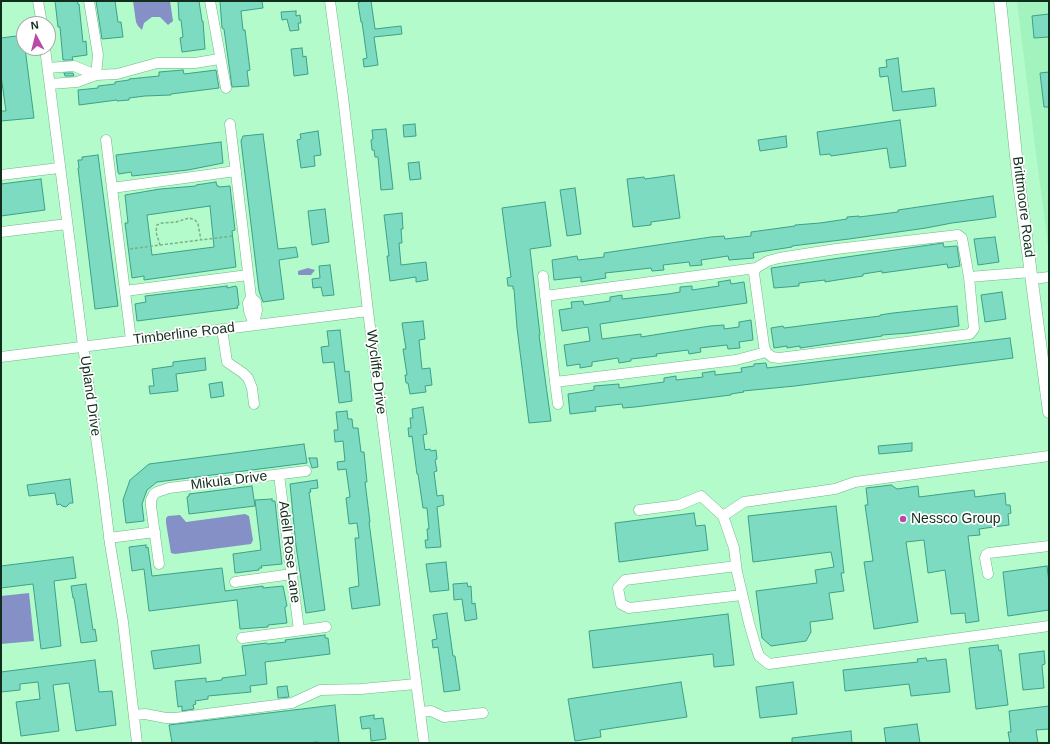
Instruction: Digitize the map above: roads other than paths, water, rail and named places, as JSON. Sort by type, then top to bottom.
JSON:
[{"type":"main road","name":"Brittmoore Road","points":[[1000,1],[1018,175],[1049,412]]},
{"type":"street","points":[[38,1],[41,16]]},
{"type":"street","points":[[90,1],[98,56],[96,75]]},
{"type":"street","points":[[210,1],[219,59],[226,88]]},
{"type":"street","name":"Wycliffe Drive","points":[[330,1],[343,97],[368,311],[424,743]]},
{"type":"street","name":"Upland Drive","points":[[46,56],[59,168],[109,538],[123,622],[138,743]]},
{"type":"street","points":[[50,84],[77,82],[96,75],[117,74],[156,63],[195,63],[219,59]]},
{"type":"street","points":[[48,68],[74,66],[96,75]]},
{"type":"street","points":[[230,124],[251,296],[256,302],[257,310],[254,325]]},
{"type":"street","points":[[106,140],[131,340]]},
{"type":"street","points":[[1,175],[59,168]]},
{"type":"street","points":[[112,188],[236,171]]},
{"type":"street","points":[[1,232],[67,224]]},
{"type":"street","points":[[545,296],[756,268],[762,264],[779,258],[836,249],[958,235],[962,238],[969,277],[974,329],[970,334],[779,358],[772,357],[766,352],[764,346],[754,273],[756,268]]},
{"type":"street","points":[[125,291],[248,275]]},
{"type":"street","points":[[543,276],[558,404]]},
{"type":"street","points":[[969,277],[1049,277]]},
{"type":"street","name":"Timberline Road","points":[[1,357],[368,311]]},
{"type":"street","points":[[222,329],[227,362],[248,378],[252,388],[254,404]]},
{"type":"street","points":[[555,382],[736,360],[766,352]]},
{"type":"street","points":[[723,516],[744,502],[835,489],[855,482],[1049,456]]},
{"type":"street","name":"Mikula Drive","points":[[155,532],[151,500],[154,494],[161,489],[306,471]]},
{"type":"street","name":"Adell Rose Lane","points":[[279,475],[299,630]]},
{"type":"street","points":[[638,510],[678,505],[702,496],[723,516],[734,548],[742,595],[759,656],[769,664],[1049,626]]},
{"type":"street","points":[[109,538],[155,532],[159,564]]},
{"type":"street","points":[[988,574],[985,558],[989,553],[1049,546]]},
{"type":"street","points":[[736,566],[625,580],[618,588],[621,604],[628,608],[742,595]]},
{"type":"street","points":[[236,582],[292,574]]},
{"type":"street","points":[[242,638],[326,627]]},
{"type":"street","points":[[134,715],[145,714],[166,718],[176,718],[292,703],[320,690],[416,684]]},
{"type":"street","points":[[420,712],[431,711],[444,717],[483,713]]},
{"type":"water","points":[[133,1],[170,1],[173,21],[168,25],[160,17],[152,17],[144,23],[142,30],[136,22]]},
{"type":"water","points":[[308,268],[315,270],[311,275],[298,274],[298,271]]},
{"type":"water","points":[[245,514],[249,516],[253,540],[251,544],[175,554],[171,553],[166,523],[166,518],[168,516],[180,515],[186,522]]},
{"type":"water","points":[[29,593],[34,641],[1,644],[1,596]]},
{"type":"place","name":"Nessco Group","points":[[903,519]]}]
